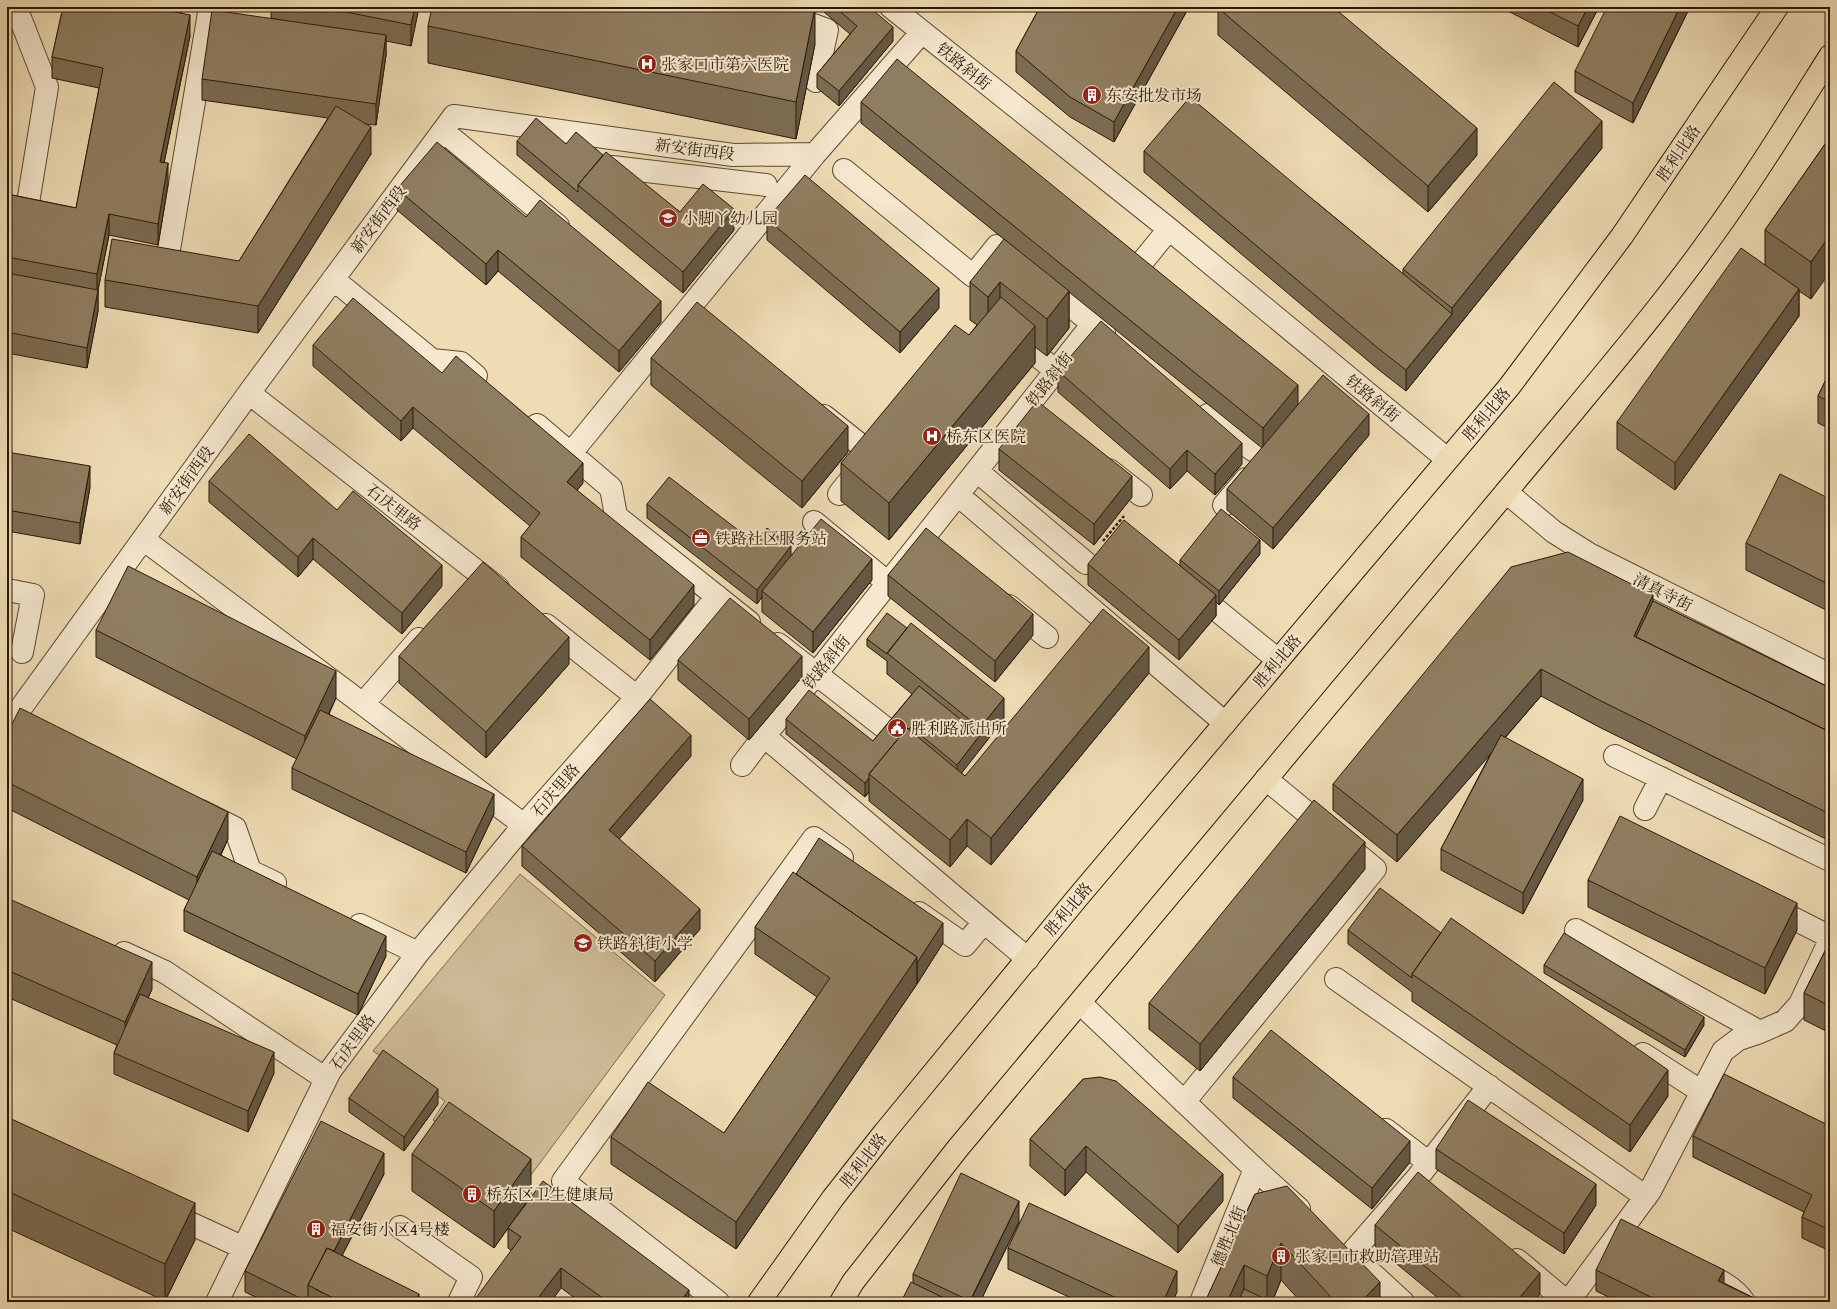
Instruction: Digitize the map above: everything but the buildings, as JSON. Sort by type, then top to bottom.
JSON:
[{"type":"highway","name":"胜利北路","points":[[759,1302],[833,1198],[874,1145],[1225,723],[1509,386],[1622,236],[1777,7]]},
{"type":"highway","points":[[841,1302],[853,1282],[958,1148],[1629,343],[1710,239],[1767,156],[1830,56]]},
{"type":"street","points":[[166,267],[210,7]]},
{"type":"street","points":[[765,7],[827,30],[816,81]]},
{"type":"street","name":"铁路斜街","points":[[891,7],[1169,229],[1447,459]]},
{"type":"street","points":[[7,8],[17,10],[47,87],[27,209]]},
{"type":"street","points":[[571,453],[697,313],[814,154],[922,32]]},
{"type":"street","name":"新安街西段","points":[[16,723],[143,539],[454,116],[733,155],[814,154]]},
{"type":"street","points":[[443,130],[571,237]]},
{"type":"street","points":[[686,175],[689,149]]},
{"type":"street","points":[[612,166],[766,185]]},
{"type":"street","points":[[844,170],[973,276],[997,246],[1096,320],[1117,344]]},
{"type":"street","points":[[1134,272],[1169,229]]},
{"type":"street","points":[[333,279],[432,360],[461,363],[491,388]]},
{"type":"street","name":"铁路斜街","points":[[742,765],[888,583],[931,542],[958,495],[977,471],[1035,410],[1056,371],[1096,320]]},
{"type":"street","points":[[993,337],[1002,326],[1056,371]]},
{"type":"street","points":[[1324,387],[1338,370]]},
{"type":"street","name":"石庆里路","points":[[249,393],[513,600]]},
{"type":"street","points":[[1191,402],[1253,450]]},
{"type":"street","points":[[809,403],[858,443]]},
{"type":"street","points":[[522,413],[611,488],[616,516],[889,731]]},
{"type":"street","points":[[839,494],[879,445]]},
{"type":"street","points":[[1224,505],[1274,446]]},
{"type":"street","points":[[1091,455],[1141,495]]},
{"type":"street","points":[[977,471],[1086,563]]},
{"type":"street","name":"清真寺街","points":[[1506,492],[1554,532],[1589,554],[1830,675]]},
{"type":"street","points":[[958,495],[1225,723]]},
{"type":"street","points":[[814,522],[888,583]]},
{"type":"street","points":[[143,539],[524,824]]},
{"type":"street","points":[[461,589],[476,571]]},
{"type":"street","points":[[1177,578],[1278,660]]},
{"type":"street","points":[[7,590],[33,595],[22,652]]},
{"type":"street","points":[[992,592],[1048,637]]},
{"type":"street","name":"石庆里路","points":[[217,1302],[330,1071],[418,953],[524,824],[637,697],[718,596]]},
{"type":"street","points":[[532,614],[637,697]]},
{"type":"street","points":[[1090,639],[1105,621]]},
{"type":"street","points":[[363,704],[430,625]]},
{"type":"street","points":[[764,736],[1028,959]]},
{"type":"street","points":[[1615,756],[1830,860]]},
{"type":"street","points":[[1645,809],[1661,778]]},
{"type":"street","points":[[1184,1102],[1375,869],[1266,780]]},
{"type":"street","points":[[185,803],[235,828],[250,871],[292,891]]},
{"type":"street","points":[[718,1302],[563,1181],[814,838],[858,870]]},
{"type":"street","points":[[1501,1247],[1568,1302],[1646,1197],[1712,1084],[1723,1051],[1739,1039],[1785,1021],[1800,1004],[1830,941],[1752,897]]},
{"type":"street","points":[[902,901],[965,945],[984,922]]},
{"type":"street","points":[[341,916],[418,953]]},
{"type":"street","points":[[1576,930],[1760,1032]]},
{"type":"street","points":[[108,945],[165,972],[326,1079]]},
{"type":"street","points":[[1336,979],[1646,1197]]},
{"type":"street","points":[[1080,1003],[1255,1169],[1315,1223]]},
{"type":"street","points":[[1630,1045],[1712,1084]]},
{"type":"street","points":[[1403,1302],[1344,1249],[1423,1170],[1489,1086]]},
{"type":"street","points":[[1368,1115],[1423,1170],[1436,1192]]},
{"type":"street","name":"德胜北街","points":[[1201,1302],[1255,1169]]},
{"type":"street","points":[[150,1205],[244,1248]]},
{"type":"street","points":[[400,1227],[471,1277],[459,1302]]},
{"type":"street","points":[[1620,1232],[1640,1242]]},
{"type":"street","points":[[1682,1262],[1730,1286],[1740,1295],[1744,1302]]},
{"type":"path","points":[[1086,563],[1141,495]]},
{"type":"shaded area","points":[[520,874],[665,995],[525,1183],[433,1120],[445,1101],[373,1051]]},
{"type":"place","name":"张家口市第六医院","points":[[647,64]]},
{"type":"place","name":"东安批发市场","points":[[1092,95]]},
{"type":"place","name":"小脚丫幼儿园","points":[[668,218]]},
{"type":"place","name":"桥东区医院","points":[[932,436]]},
{"type":"place","name":"铁路社区服务站","points":[[701,538]]},
{"type":"place","name":"胜利路派出所","points":[[897,728]]},
{"type":"place","name":"铁路斜街小学","points":[[583,943]]},
{"type":"place","name":"桥东区卫生健康局","points":[[472,1194]]},
{"type":"place","name":"福安街小区4号楼","points":[[316,1229]]},
{"type":"place","name":"张家口市救助管理站","points":[[1281,1256]]}]
